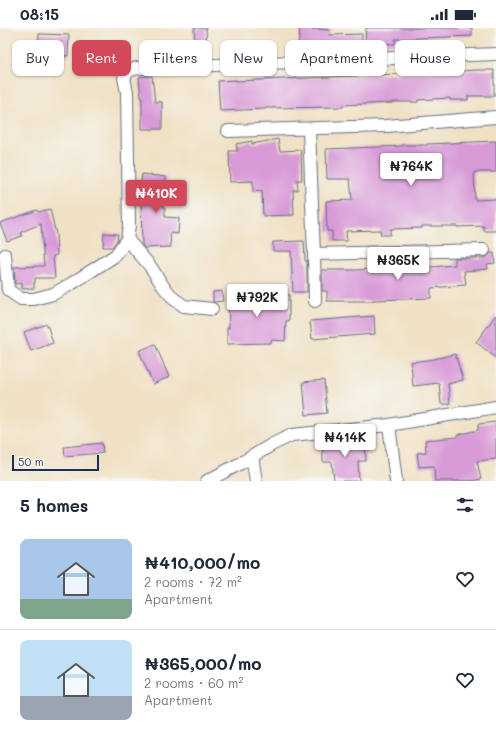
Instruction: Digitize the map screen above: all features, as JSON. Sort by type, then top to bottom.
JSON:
[{"type":"street","points":[[5,255],[8,290],[21,299],[34,299],[53,294],[78,280],[116,255],[127,239],[129,226],[129,204],[127,92],[124,78],[128,71],[137,68],[496,54]]},
{"type":"street","points":[[228,131],[386,126],[496,117]]},
{"type":"street","points":[[309,129],[315,301]]},
{"type":"street","points":[[127,239],[150,266],[163,286],[174,299],[184,306],[212,309]]},
{"type":"street","points":[[314,254],[484,250]]},
{"type":"street","points":[[207,481],[292,435],[389,425],[496,407]]},
{"type":"street","points":[[389,425],[396,481]]},
{"type":"street","points":[[252,456],[256,481]]},
{"type":"building","points":[[194,28],[206,28],[207,40],[195,40]]},
{"type":"building","points":[[300,28],[330,30],[329,35],[362,34],[362,40],[299,40]]},
{"type":"building","points":[[366,28],[472,28],[472,36],[395,39],[395,44],[387,43],[387,40],[365,40]]},
{"type":"building","points":[[39,34],[69,35],[68,56],[64,56],[64,40],[38,40]]},
{"type":"building","points":[[494,70],[494,96],[468,96],[468,100],[450,100],[450,98],[418,100],[418,102],[343,105],[343,107],[265,108],[220,111],[218,81],[387,76],[387,74],[395,74],[395,76],[465,76],[465,71]]},
{"type":"building","points":[[152,76],[155,102],[162,102],[162,129],[142,129],[142,97],[139,77]]},
{"type":"building","points":[[278,139],[280,151],[301,150],[302,180],[297,180],[298,190],[293,190],[294,215],[263,216],[262,191],[253,192],[253,181],[230,182],[229,151],[238,151],[236,144],[252,141],[252,144]]},
{"type":"building","points":[[496,141],[496,172],[474,172],[475,200],[496,199],[496,231],[484,231],[484,226],[422,226],[422,228],[390,229],[390,235],[381,235],[380,230],[346,231],[347,241],[332,241],[332,231],[327,231],[326,201],[352,200],[350,179],[327,179],[326,149]]},
{"type":"building","points":[[142,174],[166,177],[163,207],[165,207],[165,217],[179,218],[178,234],[170,233],[171,247],[144,248],[142,245],[141,198],[139,197]]},
{"type":"building","points":[[50,209],[56,234],[57,255],[53,256],[55,278],[35,278],[34,288],[22,289],[22,283],[15,284],[14,267],[44,266],[41,224],[21,232],[22,236],[7,241],[0,223],[37,210],[38,212]]},
{"type":"building","points":[[104,233],[118,234],[117,240],[112,247],[103,247]]},
{"type":"building","points":[[304,241],[305,261],[307,261],[307,292],[293,292],[291,251],[273,251],[273,242]]},
{"type":"building","points":[[491,253],[494,253],[495,263],[487,264],[488,269],[464,271],[466,285],[431,288],[431,298],[373,301],[327,301],[327,291],[322,291],[322,270],[355,270],[455,265],[455,258],[484,258]]},
{"type":"building","points":[[222,291],[223,301],[213,302],[213,292]]},
{"type":"building","points":[[228,294],[289,295],[289,321],[286,321],[285,341],[271,340],[271,343],[227,344],[227,328],[229,328]]},
{"type":"building","points":[[496,315],[496,358],[476,342]]},
{"type":"building","points":[[374,316],[375,334],[312,339],[310,321]]},
{"type":"building","points":[[47,324],[53,343],[31,351],[24,332]]},
{"type":"building","points":[[155,344],[169,377],[153,384],[139,351]]},
{"type":"building","points":[[455,354],[463,380],[448,384],[450,404],[441,404],[439,383],[413,386],[411,362]]},
{"type":"building","points":[[324,380],[327,413],[306,415],[303,382]]},
{"type":"building","points":[[496,422],[496,459],[477,461],[481,479],[471,481],[435,481],[434,466],[419,467],[417,453],[426,452],[425,440],[457,437],[457,435],[478,430],[478,424]]},
{"type":"building","points":[[365,439],[366,461],[358,461],[359,481],[334,481],[332,462],[323,462],[322,440]]},
{"type":"building","points":[[102,443],[103,453],[65,456],[64,447]]}]
